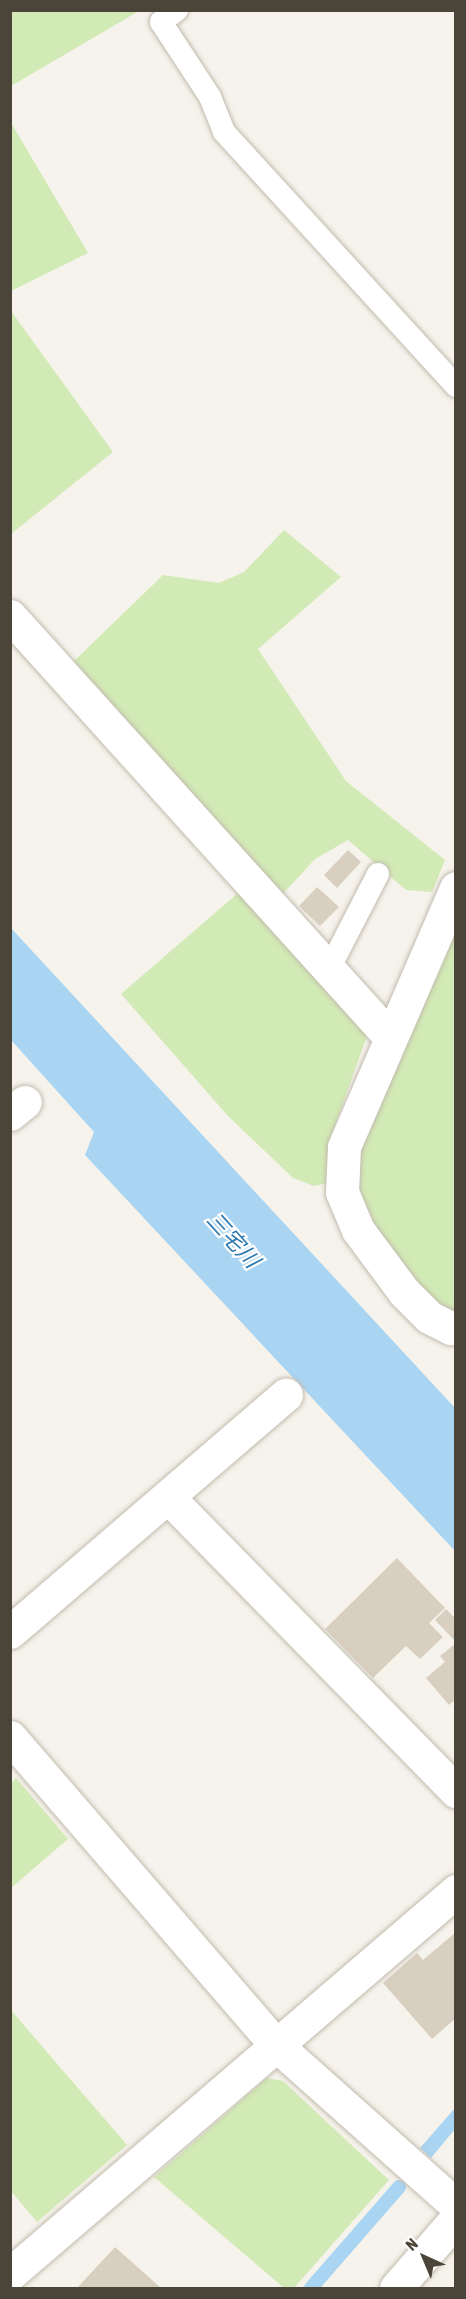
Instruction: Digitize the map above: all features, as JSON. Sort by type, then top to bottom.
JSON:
[{"type":"street","points":[[10,616],[390,1037]]},
{"type":"street","points":[[456,888],[344,1147],[342,1192],[358,1230],[404,1292],[429,1317],[451,1328],[456,1327]]},
{"type":"street","points":[[10,1632],[286,1395]]},
{"type":"street","points":[[168,1497],[456,1791]]},
{"type":"street","points":[[10,1737],[275,2044],[456,2205]]},
{"type":"street","points":[[10,2274],[275,2044],[456,1891]]},
{"type":"street","points":[[397,2288],[456,2219]]},
{"type":"lane","points":[[177,10],[161,22],[210,97],[224,132],[456,386]]},
{"type":"lane","points":[[329,969],[378,874]]},
{"type":"green space","points":[[11,10],[139,10],[139,11],[11,86]]},
{"type":"green space","points":[[10,121],[88,253],[11,291],[10,291]]},
{"type":"green space","points":[[11,311],[113,452],[11,534]]},
{"type":"green space","points":[[284,530],[341,577],[258,649],[346,781],[445,860],[432,892],[406,890],[348,840],[315,859],[279,898],[72,663],[163,575],[219,583],[244,572]]},
{"type":"green space","points":[[238,893],[368,1033],[329,1142],[332,1182],[314,1186],[293,1178],[228,1116],[121,994]]},
{"type":"green space","points":[[455,914],[455,1311],[440,1311],[411,1283],[350,1192],[356,1141]]},
{"type":"green space","points":[[16,1778],[68,1839],[11,1888],[11,1783]]},
{"type":"green space","points":[[10,2009],[127,2145],[37,2222],[11,2191]]},
{"type":"green space","points":[[267,2078],[283,2081],[389,2180],[294,2288],[284,2288],[154,2177]]},
{"type":"water","name":"三宅川","points":[[10,927],[455,1408],[455,1551],[85,1155],[94,1132],[11,1040]]},
{"type":"water","points":[[455,2108],[455,2129],[431,2158],[420,2148]]},
{"type":"building","points":[[348,850],[361,862],[337,888],[324,875]]},
{"type":"building","points":[[317,887],[339,907],[320,926],[299,906]]},
{"type":"building","points":[[397,1558],[445,1608],[429,1623],[443,1637],[420,1659],[406,1646],[373,1678],[325,1629]]},
{"type":"building","points":[[446,1609],[456,1619],[456,1642],[435,1620]]},
{"type":"building","points":[[456,1643],[456,1699],[449,1705],[426,1678],[445,1662],[440,1656]]},
{"type":"building","points":[[456,1932],[456,2018],[432,2039],[383,1983],[417,1953],[423,1960]]},
{"type":"building","points":[[115,2247],[161,2288],[77,2288]]},
{"type":"waterway","points":[[311,2288],[399,2187]]}]
